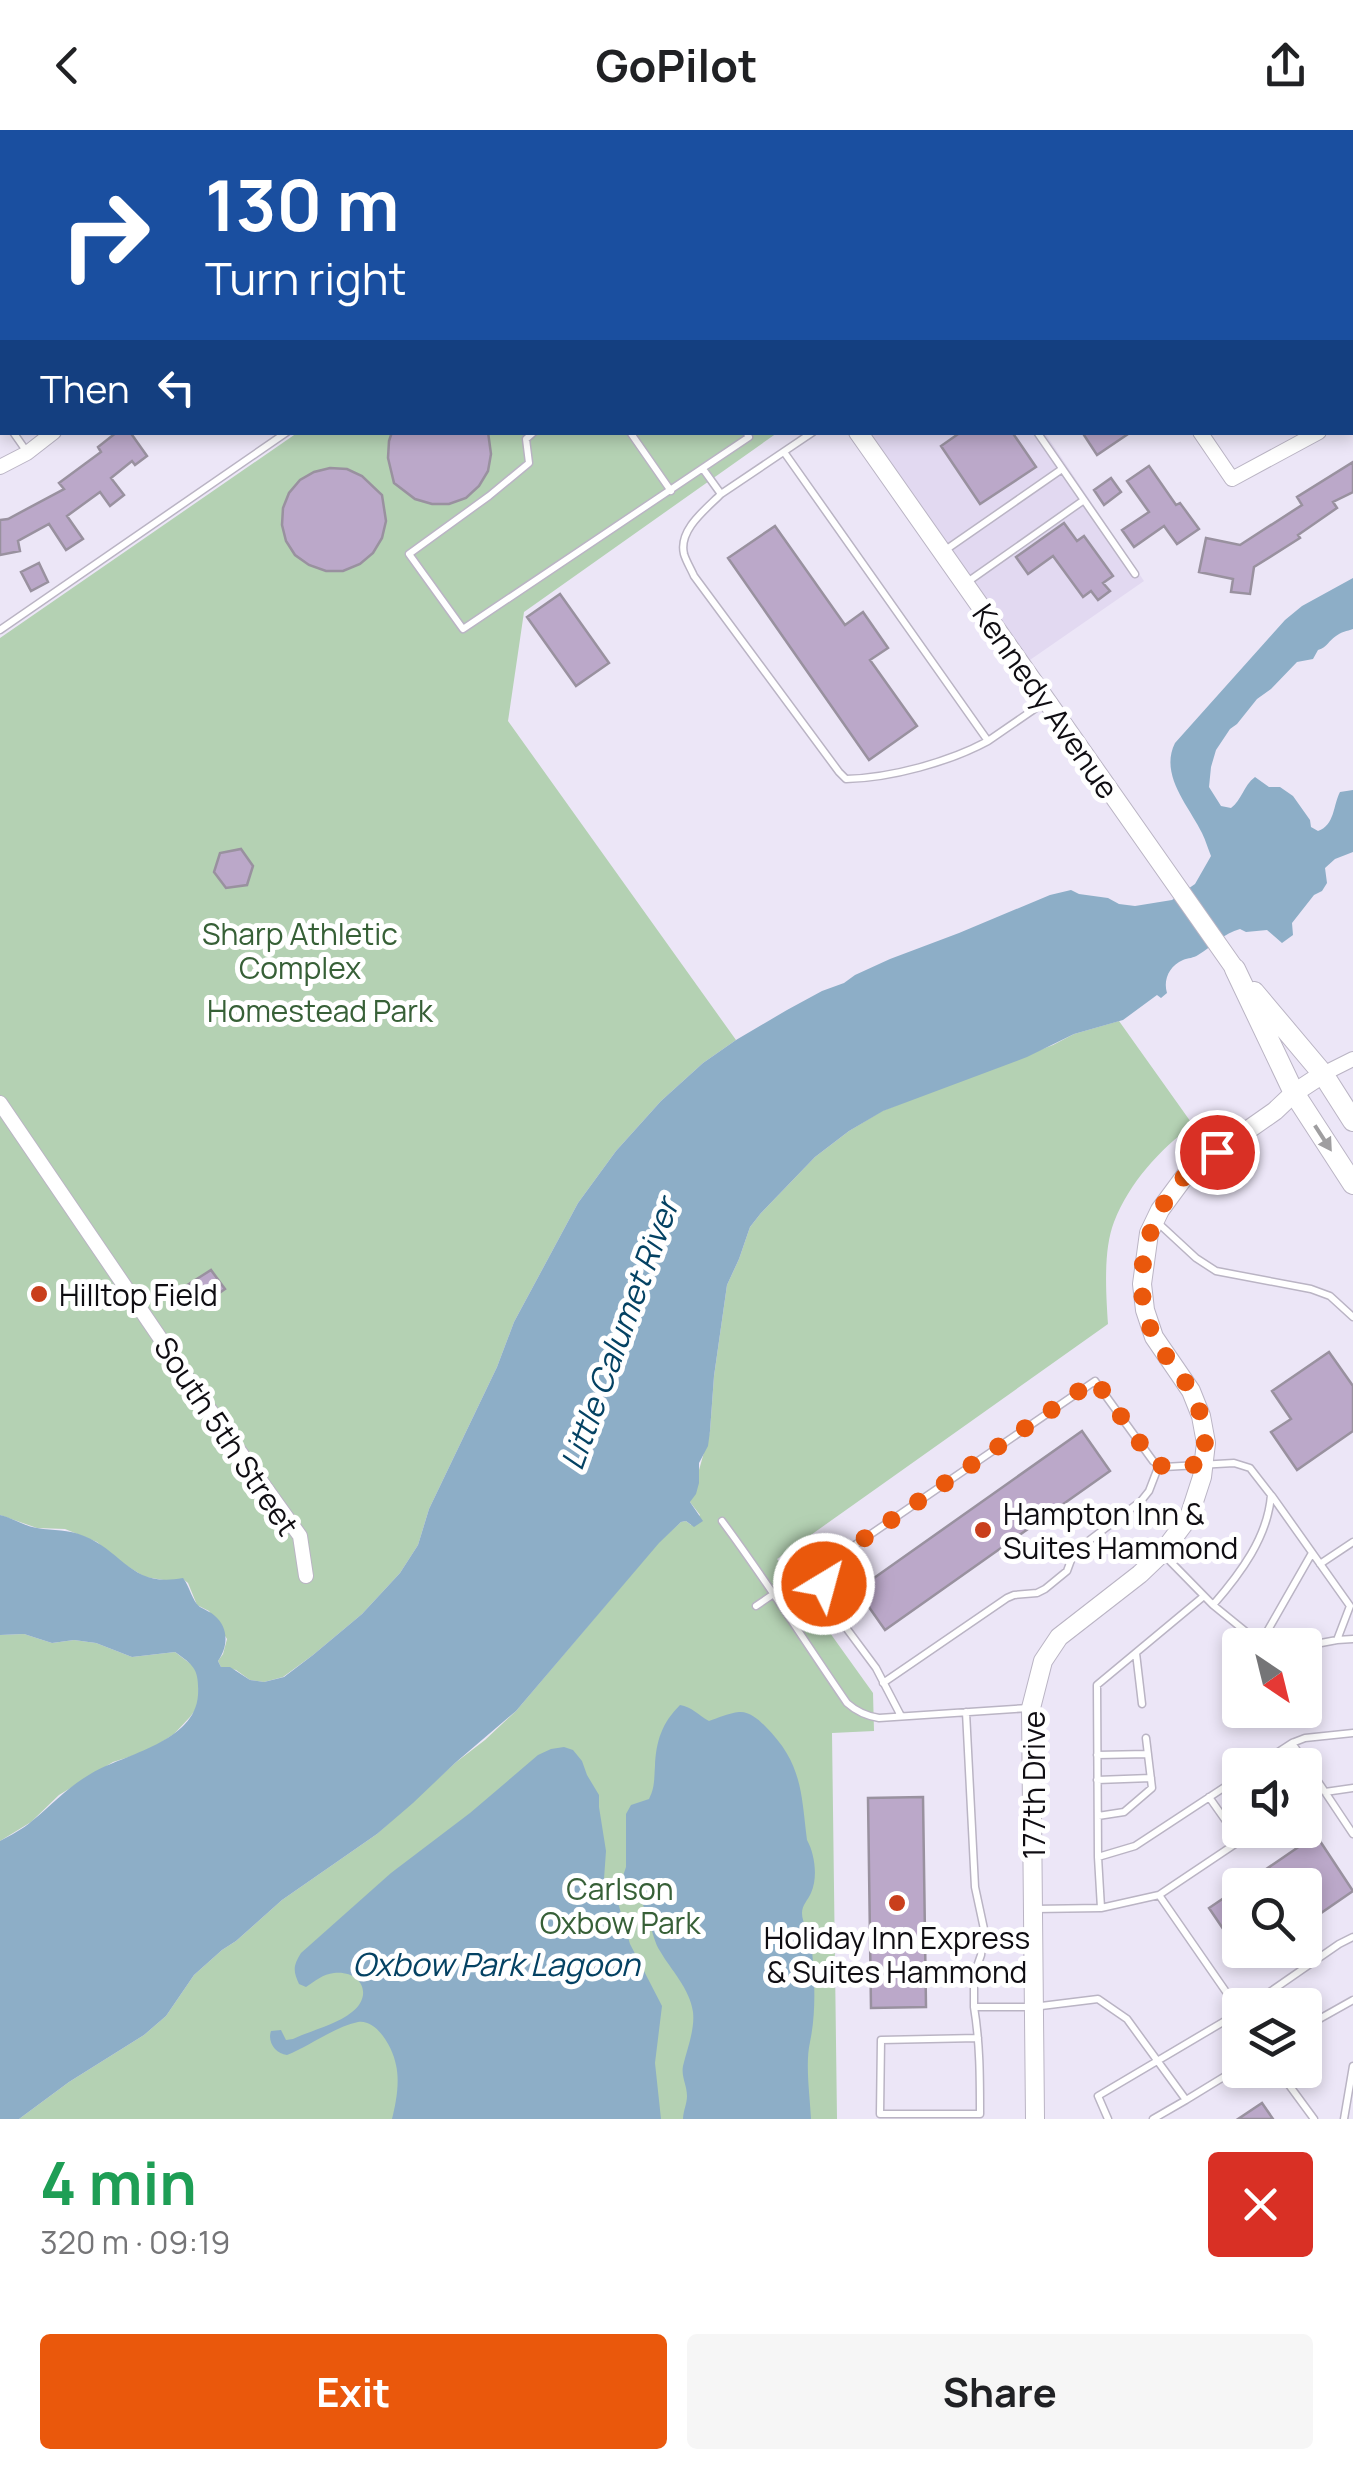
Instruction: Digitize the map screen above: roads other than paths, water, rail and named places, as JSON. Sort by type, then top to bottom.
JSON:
[{"type":"main road","name":"Kennedy Avenue","points":[[1234,969],[1323,1074],[1353,1121]]},
{"type":"main road","name":"Kennedy Avenue","points":[[1234,969],[1294,1093],[1353,1184]]},
{"type":"street","points":[[0,467],[50,435]]},
{"type":"street","name":"Kennedy Avenue","points":[[860,435],[1234,969]]},
{"type":"street","points":[[1202,435],[1232,479],[1313,435]]},
{"type":"street","points":[[1323,1074],[1353,1059]]},
{"type":"street","name":"177th Drive","points":[[1034,2119],[1031,1708],[1043,1661],[1059,1638],[1162,1554],[1190,1518],[1205,1464],[1201,1416],[1191,1391],[1154,1337],[1145,1310],[1142,1284],[1149,1233],[1172,1191],[1188,1172],[1323,1074]]},
{"type":"street","name":"South 5th Street","points":[[0,1103],[300,1536],[306,1576]]},
{"type":"lane","points":[[15,435],[27,453]]},
{"type":"lane","points":[[0,630],[283,435]]},
{"type":"lane","points":[[531,435],[526,439],[529,463],[409,554],[463,629],[748,435]]},
{"type":"lane","points":[[632,435],[671,490]]},
{"type":"lane","points":[[809,435],[721,494],[684,537],[683,552],[694,576],[839,772],[846,778],[878,776],[967,752],[1046,700]]},
{"type":"lane","points":[[1039,435],[1135,574]]},
{"type":"lane","points":[[784,452],[988,740]]},
{"type":"lane","points":[[703,469],[721,494]]},
{"type":"lane","points":[[942,552],[1062,469]]},
{"type":"lane","points":[[965,584],[1084,500]]},
{"type":"lane","points":[[1155,1220],[1216,1272],[1312,1290],[1330,1296],[1353,1317]]},
{"type":"lane","points":[[901,1716],[827,1595],[824,1576],[833,1560],[1095,1380],[1159,1465],[1234,1464],[1250,1468],[1352,1605],[1338,1640]]},
{"type":"lane","points":[[883,1683],[1007,1598],[1037,1594],[1059,1578],[1074,1552],[1141,1501],[1159,1465]]},
{"type":"lane","points":[[1213,1605],[1244,1567],[1270,1513],[1271,1495]]},
{"type":"lane","points":[[722,1522],[762,1574],[772,1595],[846,1703],[862,1714],[901,1716],[1031,1708]]},
{"type":"lane","points":[[1320,1564],[1353,1542]]},
{"type":"lane","points":[[1270,1628],[1312,1553]]},
{"type":"lane","points":[[1162,1554],[1241,1628]]},
{"type":"lane","points":[[756,1606],[791,1582]]},
{"type":"lane","points":[[1101,1908],[1097,1685],[1204,1596]]},
{"type":"lane","points":[[1322,1643],[1353,1639]]},
{"type":"lane","points":[[1136,1653],[1142,1704]]},
{"type":"lane","points":[[966,1712],[975,1887],[984,1930],[982,1956],[974,1975],[974,2007],[978,2038],[980,2114],[880,2114],[880,2040],[978,2038]]},
{"type":"lane","points":[[1284,1748],[1305,1738],[1353,1733]]},
{"type":"lane","points":[[1098,1816],[1124,1812],[1152,1788],[1146,1738]]},
{"type":"lane","points":[[1292,1743],[1295,1748]]},
{"type":"lane","points":[[1097,1755],[1148,1754]]},
{"type":"lane","points":[[1098,1780],[1150,1778]]},
{"type":"lane","points":[[1322,1789],[1353,1788]]},
{"type":"lane","points":[[1098,1856],[1135,1846],[1222,1789]]},
{"type":"lane","points":[[1322,1789],[1353,1834]]},
{"type":"lane","points":[[1209,1797],[1222,1815]]},
{"type":"lane","points":[[1032,1909],[1101,1908],[1159,1895],[1230,1848]]},
{"type":"lane","points":[[1159,1895],[1223,1988]]},
{"type":"lane","points":[[1275,1988],[1353,1937]]},
{"type":"lane","points":[[974,2007],[1033,2007],[1098,1999],[1127,2019],[1186,2100]]},
{"type":"lane","points":[[1322,2018],[1353,2000]]},
{"type":"lane","points":[[1108,2119],[1098,2096],[1222,2023]]},
{"type":"lane","points":[[1344,2119],[1353,2066]]},
{"type":"lane","points":[[1153,2119],[1222,2078]]},
{"type":"lane","points":[[1291,2088],[1314,2119]]},
{"type":"water","name":"Little Calumet River","points":[[1353,578],[1353,629],[1333,638],[1313,659],[1297,662],[1257,699],[1230,729],[1216,750],[1211,767],[1209,787],[1221,806],[1231,808],[1255,777],[1293,796],[1311,827],[1318,831],[1331,819],[1340,792],[1353,790],[1353,852],[1325,868],[1327,883],[1292,923],[1293,935],[1282,943],[1267,930],[1234,931],[1174,966],[1167,978],[1167,993],[1161,998],[1157,995],[1123,1020],[1074,1034],[1027,1057],[883,1111],[815,1157],[750,1227],[727,1285],[708,1446],[699,1463],[699,1483],[690,1502],[703,1521],[694,1527],[681,1522],[516,1711],[377,1834],[282,1900],[222,1950],[194,1975],[166,2016],[144,2035],[19,2119],[0,2119],[0,1841],[28,1824],[84,1778],[172,1735],[194,1711],[198,1687],[194,1669],[175,1652],[132,1657],[96,1643],[52,1643],[24,1634],[0,1635],[0,1515],[32,1527],[84,1536],[151,1578],[183,1578],[197,1604],[223,1626],[225,1644],[218,1661],[221,1667],[230,1667],[250,1680],[264,1682],[284,1677],[362,1614],[400,1573],[418,1545],[429,1509],[497,1367],[514,1322],[578,1203],[616,1151],[661,1101],[736,1040],[822,991],[890,959],[1050,895],[1071,890],[1135,906],[1172,900],[1195,884],[1211,856],[1173,778],[1171,755],[1175,743],[1285,620]]},
{"type":"water","name":"Oxbow Park Lagoon","points":[[680,1705],[709,1721],[739,1712],[753,1716],[777,1740],[798,1778],[815,1873],[802,1913],[811,1942],[814,1981],[808,2060],[811,2119],[683,2119],[687,2096],[683,2070],[693,2012],[684,1988],[657,1945],[643,1906],[630,1894],[619,1894],[618,1903],[630,1944],[662,2006],[655,2063],[661,2119],[392,2119],[398,2085],[396,2065],[388,2043],[372,2025],[349,2024],[287,2055],[273,2047],[271,2031],[281,2030],[286,2040],[293,2039],[346,2017],[362,1998],[361,1985],[343,1973],[326,1975],[306,1987],[299,1984],[295,1968],[301,1953],[391,1873],[538,1755],[564,1747],[573,1750],[582,1761],[599,1795],[606,1851],[604,1879],[613,1888],[620,1885],[626,1867],[626,1814],[631,1805],[649,1799],[659,1740]]},
{"type":"place","name":"Hilltop Field","points":[[39,1294]]},
{"type":"place","name":"Hampton Inn & Suites Hammond","points":[[983,1530]]},
{"type":"place","name":"Holiday Inn Express & Suites Hammond","points":[[897,1903]]},
{"type":"park label","name":"Sharp Athletic Complex","points":[[300,950]]},
{"type":"park label","name":"Homestead Park","points":[[320,1010]]},
{"type":"park label","name":"Carlson Oxbow Park","points":[[620,1905]]}]
